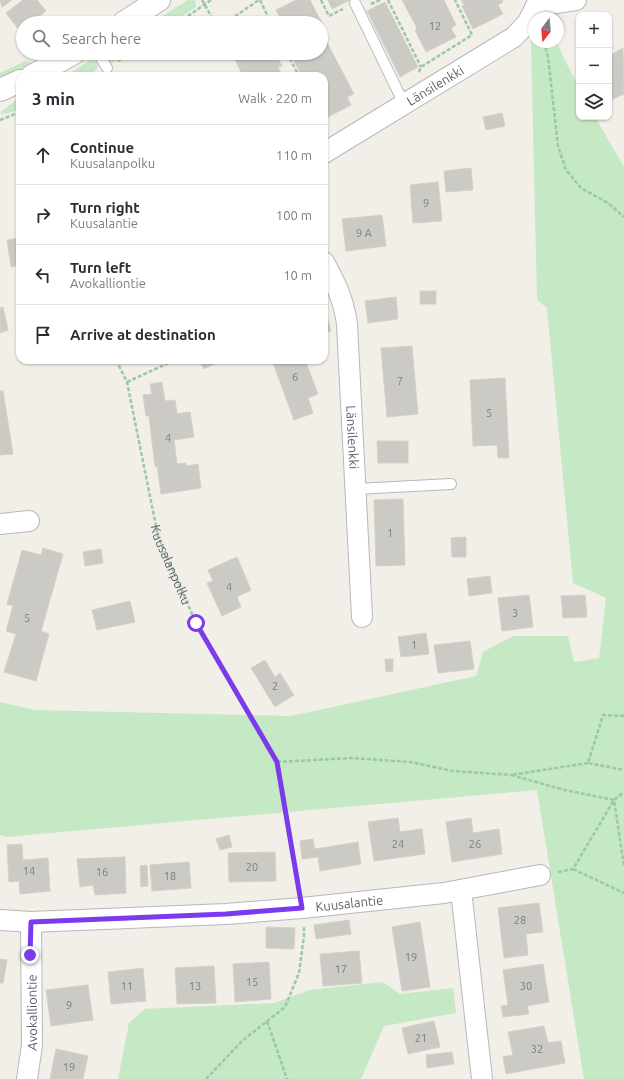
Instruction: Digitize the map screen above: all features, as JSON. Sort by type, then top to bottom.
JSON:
[{"type":"street","points":[[134,16],[159,0]]},
{"type":"street","name":"Länsilenkki","points":[[328,151],[514,37],[528,22],[535,3],[576,0]]},
{"type":"street","points":[[44,72],[63,60]]},
{"type":"street","points":[[0,90],[16,84]]},
{"type":"street","name":"Länsilenkki","points":[[328,279],[331,291],[345,308],[347,324],[362,617]]},
{"type":"street","points":[[0,524],[29,521]]},
{"type":"street","name":"Kuusalantie","points":[[0,920],[31,922],[303,912],[461,890],[540,875]]},
{"type":"street","points":[[461,890],[482,1079]]},
{"type":"street","name":"Avokalliontie","points":[[27,1079],[32,1045],[31,922]]},
{"type":"lane","points":[[355,3],[404,104]]},
{"type":"lane","points":[[102,60],[107,68]]},
{"type":"lane","points":[[356,489],[451,484]]},
{"type":"path","points":[[202,0],[203,5],[210,16]]},
{"type":"path","points":[[188,16],[211,0]]},
{"type":"path","points":[[235,16],[259,0],[268,16]]},
{"type":"path","points":[[321,0],[329,16],[355,3]]},
{"type":"path","points":[[388,0],[421,67]]},
{"type":"path","points":[[395,86],[418,75],[421,67],[472,35],[456,0]]},
{"type":"path","points":[[546,48],[548,57],[558,146],[566,170],[581,188],[608,203],[624,217]]},
{"type":"path","points":[[291,60],[297,72]]},
{"type":"path","points":[[0,120],[16,114]]},
{"type":"path","name":"Kuusalanpolku","points":[[118,364],[127,382],[158,536],[196,623],[277,762],[303,912],[304,935],[299,973],[285,1007],[242,1041],[206,1079]]},
{"type":"path","points":[[127,382],[166,364]]},
{"type":"path","points":[[588,763],[603,715],[624,716]]},
{"type":"path","points":[[277,762],[351,758],[410,762],[453,771],[511,775],[565,790],[614,800]]},
{"type":"path","points":[[511,775],[588,763],[624,770]]},
{"type":"path","points":[[573,869],[614,800],[624,792]]},
{"type":"path","points":[[614,800],[624,866]]},
{"type":"path","points":[[540,875],[573,869],[624,893]]},
{"type":"path","points":[[267,1021],[287,1079]]},
{"type":"green space","points":[[188,0],[195,0],[196,7],[182,16],[162,16]]},
{"type":"green space","points":[[531,48],[559,48],[576,81],[576,120],[597,120],[624,167],[624,1079],[584,1079],[537,790],[6,837],[0,835],[0,702],[35,710],[291,716],[476,676],[483,652],[513,636],[568,636],[574,662],[599,658],[606,598],[573,583],[547,308],[537,300]]},
{"type":"green space","points":[[91,60],[96,61],[98,66],[93,72],[72,72]]},
{"type":"green space","points":[[107,60],[116,60],[112,63]]},
{"type":"green space","points":[[26,61],[36,64],[0,79],[0,73]]},
{"type":"green space","points":[[16,100],[16,110],[5,114],[0,113]]},
{"type":"green space","points":[[383,982],[400,994],[453,988],[456,1013],[384,1026],[361,1079],[118,1079],[129,1023],[145,1009],[274,1003],[310,990]]},
{"type":"building","points":[[0,0],[12,0],[2,7]]},
{"type":"building","points":[[23,0],[37,0],[46,11],[40,16],[16,16],[16,26],[6,13]]},
{"type":"building","points":[[296,0],[310,0],[318,16],[279,16],[276,10]]},
{"type":"building","points":[[328,0],[350,0],[332,9]]},
{"type":"building","points":[[402,0],[444,0],[456,25],[451,28],[456,37],[426,52],[415,30],[417,28]]},
{"type":"building","points":[[461,0],[502,0],[503,2],[498,5],[503,14],[473,29],[462,6],[464,5]]},
{"type":"building","points":[[385,2],[418,67],[400,77],[367,11]]},
{"type":"building","points":[[328,44],[354,94],[347,97],[351,105],[328,117],[328,72],[300,72],[294,60],[328,60]]},
{"type":"building","points":[[623,48],[624,94],[612,100],[612,84],[612,54]]},
{"type":"building","points":[[235,60],[279,60],[282,66],[278,67],[280,72],[241,72]]},
{"type":"building","points":[[502,113],[505,126],[486,130],[483,117]]},
{"type":"building","points":[[471,168],[473,190],[446,192],[444,171]]},
{"type":"building","points":[[438,182],[442,221],[413,223],[410,185]]},
{"type":"building","points":[[382,215],[386,246],[346,251],[342,219]]},
{"type":"building","points":[[16,239],[16,266],[11,267],[7,240]]},
{"type":"building","points":[[420,291],[436,291],[436,304],[420,304]]},
{"type":"building","points":[[396,297],[398,319],[368,323],[365,301]]},
{"type":"building","points":[[3,307],[8,330],[0,333],[0,308]]},
{"type":"building","points":[[328,321],[331,331],[328,332]]},
{"type":"building","points":[[412,346],[418,414],[387,417],[381,348]]},
{"type":"building","points":[[201,364],[214,364],[204,369]]},
{"type":"building","points":[[273,364],[307,364],[318,394],[308,398],[313,413],[294,420]]},
{"type":"building","points":[[505,378],[509,458],[498,458],[497,445],[473,446],[470,380]]},
{"type":"building","points":[[162,382],[165,401],[175,400],[177,414],[190,412],[194,437],[174,440],[177,464],[186,463],[186,466],[198,464],[201,488],[161,494],[157,466],[155,467],[149,416],[146,416],[143,395],[152,394],[150,384]]},
{"type":"building","points":[[0,391],[3,391],[13,454],[0,455]]},
{"type":"building","points":[[377,441],[408,441],[408,463],[378,463]]},
{"type":"building","points":[[403,499],[405,565],[376,566],[374,500]]},
{"type":"building","points":[[466,537],[466,557],[452,557],[451,538]]},
{"type":"building","points":[[43,548],[63,554],[41,631],[49,634],[36,681],[4,672],[16,634],[6,631],[13,606],[7,604],[22,550],[41,555]]},
{"type":"building","points":[[101,549],[103,563],[85,566],[83,552]]},
{"type":"building","points":[[237,557],[251,590],[237,597],[241,607],[222,616],[207,583],[213,581],[208,570]]},
{"type":"building","points":[[490,576],[492,593],[469,596],[467,579]]},
{"type":"building","points":[[529,595],[533,627],[502,631],[498,598]]},
{"type":"building","points":[[585,595],[587,617],[563,618],[561,596]]},
{"type":"building","points":[[130,601],[135,622],[97,630],[92,610]]},
{"type":"building","points":[[426,633],[429,654],[401,657],[398,637]]},
{"type":"building","points":[[470,641],[474,669],[438,673],[434,645]]},
{"type":"building","points":[[385,659],[393,659],[393,671],[386,672]]},
{"type":"building","points":[[265,660],[275,677],[280,673],[294,695],[275,707],[251,668]]},
{"type":"building","points":[[398,818],[400,832],[422,829],[425,854],[374,861],[368,822]]},
{"type":"building","points":[[471,818],[473,833],[499,829],[502,854],[452,862],[446,822]]},
{"type":"building","points":[[229,835],[232,847],[220,850],[216,839]]},
{"type":"building","points":[[313,839],[315,849],[358,842],[361,864],[320,871],[318,857],[302,859],[300,841]]},
{"type":"building","points":[[22,844],[23,860],[48,858],[50,891],[20,894],[19,881],[9,882],[7,845]]},
{"type":"building","points":[[275,852],[276,881],[229,882],[228,853]]},
{"type":"building","points":[[125,857],[126,893],[95,895],[93,885],[80,887],[77,859]]},
{"type":"building","points":[[189,862],[191,888],[152,891],[150,865]]},
{"type":"building","points":[[147,865],[148,886],[141,887],[140,866]]},
{"type":"building","points":[[539,903],[543,932],[526,934],[528,955],[504,958],[498,908]]},
{"type":"building","points":[[349,920],[351,934],[316,939],[314,925]]},
{"type":"building","points":[[420,922],[430,987],[402,991],[392,927]]},
{"type":"building","points":[[266,927],[295,928],[294,949],[266,948]]},
{"type":"building","points":[[359,951],[362,983],[323,986],[320,954]]},
{"type":"building","points":[[0,959],[7,960],[3,983],[0,983]]},
{"type":"building","points":[[269,962],[271,999],[235,1002],[233,964]]},
{"type":"building","points":[[543,964],[549,1002],[527,1006],[529,1014],[503,1017],[501,1006],[508,1005],[503,970]]},
{"type":"building","points":[[214,966],[216,1003],[177,1004],[175,968]]},
{"type":"building","points":[[143,968],[146,1001],[111,1004],[108,972]]},
{"type":"building","points":[[88,985],[93,1020],[51,1026],[46,990]]},
{"type":"building","points":[[434,1021],[440,1047],[408,1054],[402,1028]]},
{"type":"building","points":[[544,1026],[548,1043],[561,1041],[565,1063],[506,1074],[503,1057],[513,1055],[508,1032]]},
{"type":"building","points":[[56,1049],[88,1056],[83,1079],[50,1079]]},
{"type":"building","points":[[452,1052],[454,1064],[427,1068],[426,1055]]},
{"type":"route","points":[[30,955],[31,922],[226,914],[302,908],[277,762],[196,623]]}]
